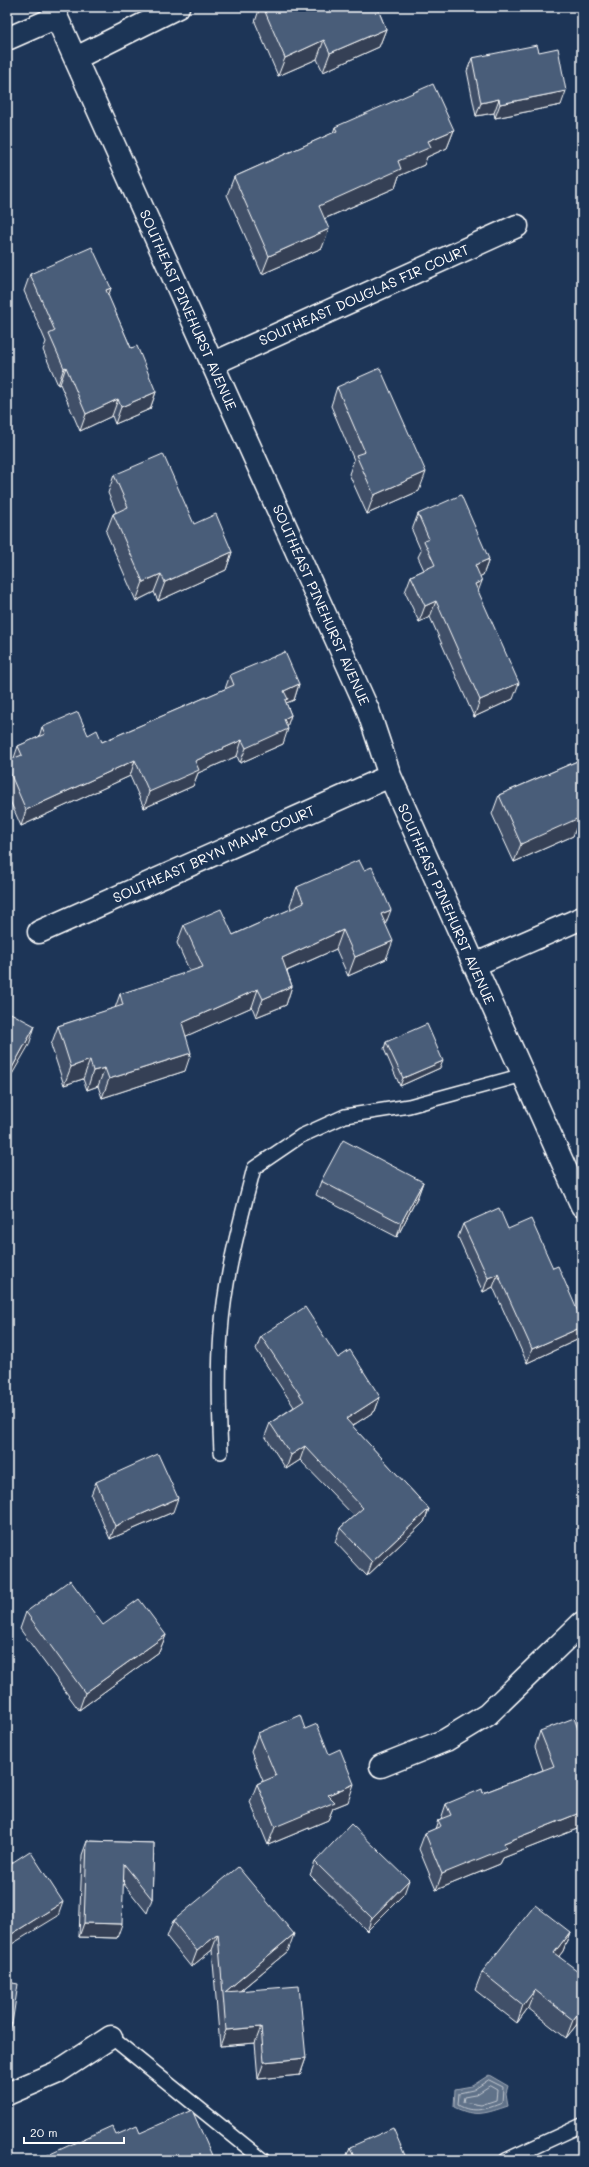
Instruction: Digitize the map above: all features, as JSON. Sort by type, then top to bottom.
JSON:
[{"type":"street","points":[[76,58],[178,7]]},
{"type":"street","points":[[7,39],[55,12]]},
{"type":"street","name":"SOUTHEAST PINEHURST AVENUE","points":[[55,12],[368,710],[390,776],[582,1206]]},
{"type":"street","name":"SOUTHEAST DOUGLAS FIR COURT","points":[[212,364],[517,226]]},
{"type":"street","name":"SOUTHEAST BRYN MAWR COURT","points":[[39,932],[390,776]]},
{"type":"street","points":[[474,965],[582,918]]},
{"type":"street","points":[[381,1766],[446,1740],[487,1715],[582,1623]]},
{"type":"street","points":[[7,2094],[56,2073],[111,2037]]},
{"type":"lane","points":[[220,1452],[219,1399],[221,1332],[232,1253],[254,1168],[301,1136],[345,1116],[409,1106],[523,1075]]},
{"type":"lane","points":[[111,2037],[262,2160]]},
{"type":"lane","points":[[506,2160],[582,2125]]},
{"type":"water","points":[[489,2075],[508,2086],[506,2093],[508,2106],[481,2113],[469,2112],[454,2107],[455,2089],[472,2086]]},
{"type":"building","points":[[263,7],[377,7],[386,29],[330,53],[324,40],[285,58]]},
{"type":"building","points":[[537,45],[539,52],[558,48],[566,91],[500,104],[499,99],[481,103],[472,58]]},
{"type":"building","points":[[433,84],[454,130],[428,141],[431,147],[398,161],[401,169],[319,206],[329,229],[269,256],[234,177],[337,131],[335,127]]},
{"type":"building","points":[[92,247],[111,288],[106,290],[131,348],[137,346],[156,392],[121,407],[118,399],[86,414],[66,367],[64,368],[49,334],[55,331],[30,274]]},
{"type":"building","points":[[380,368],[426,472],[374,495],[356,455],[365,452],[337,387]]},
{"type":"building","points":[[163,454],[194,524],[216,514],[232,552],[165,582],[161,574],[143,582],[113,514],[128,507],[114,475]]},
{"type":"building","points":[[461,495],[489,559],[475,565],[482,581],[475,584],[519,683],[480,700],[436,601],[425,606],[411,576],[435,565],[424,541],[429,539],[418,514]]},
{"type":"building","points":[[285,652],[299,684],[284,691],[288,699],[285,700],[291,715],[284,719],[288,729],[246,748],[242,740],[195,761],[199,770],[149,792],[135,760],[26,810],[7,766],[7,761],[22,755],[18,746],[45,734],[42,727],[78,712],[88,735],[97,730],[102,742],[234,685],[230,675]]},
{"type":"building","points":[[582,759],[582,810],[577,812],[579,818],[521,844],[499,795]]},
{"type":"building","points":[[359,860],[364,870],[372,867],[391,910],[381,914],[393,941],[355,957],[343,930],[282,958],[292,986],[263,999],[258,989],[182,1023],[191,1053],[109,1079],[105,1068],[93,1071],[90,1060],[71,1067],[58,1026],[123,1005],[120,994],[203,967],[184,925],[221,909],[233,935],[304,903],[297,887]]},
{"type":"building","points":[[7,1011],[35,1026],[7,1077]]},
{"type":"building","points":[[427,1024],[443,1061],[403,1078],[386,1042]]},
{"type":"building","points":[[343,1140],[423,1182],[401,1223],[321,1181]]},
{"type":"building","points":[[499,1208],[508,1229],[531,1219],[553,1268],[558,1266],[582,1321],[582,1327],[532,1349],[498,1274],[488,1278],[463,1224]]},
{"type":"building","points":[[305,1307],[338,1358],[350,1350],[380,1397],[346,1419],[429,1509],[372,1562],[340,1528],[363,1508],[305,1446],[291,1455],[270,1423],[304,1401],[261,1336]]},
{"type":"building","points":[[158,1454],[178,1498],[115,1526],[96,1482]]},
{"type":"building","points":[[70,1580],[103,1625],[139,1599],[166,1635],[85,1693],[26,1612]]},
{"type":"building","points":[[300,1715],[305,1729],[317,1724],[329,1754],[340,1749],[354,1784],[328,1795],[335,1802],[275,1827],[257,1784],[276,1776],[258,1733]]},
{"type":"building","points":[[574,1718],[582,1740],[582,1812],[504,1843],[506,1848],[442,1874],[425,1833],[441,1826],[438,1820],[451,1815],[446,1804],[482,1789],[483,1793],[554,1766],[540,1731]]},
{"type":"building","points":[[351,1824],[409,1880],[372,1918],[315,1862]]},
{"type":"building","points":[[87,1841],[154,1843],[152,1899],[124,1864],[122,1924],[84,1923]]},
{"type":"building","points":[[30,1851],[63,1902],[7,1937],[7,1866]]},
{"type":"building","points":[[238,1867],[294,1934],[225,1992],[299,1986],[306,2058],[264,2062],[261,2027],[226,2030],[218,1934],[197,1951],[173,1921]]},
{"type":"building","points":[[535,1905],[570,1932],[554,1953],[582,1974],[582,2008],[573,2020],[535,1990],[523,2005],[482,1972]]},
{"type":"building","points":[[7,1982],[18,1984],[12,2024],[7,2023]]},
{"type":"building","points":[[192,2110],[214,2160],[37,2160],[112,2126],[116,2135],[137,2126],[140,2133]]},
{"type":"building","points":[[393,2128],[407,2160],[355,2160],[350,2147]]}]
